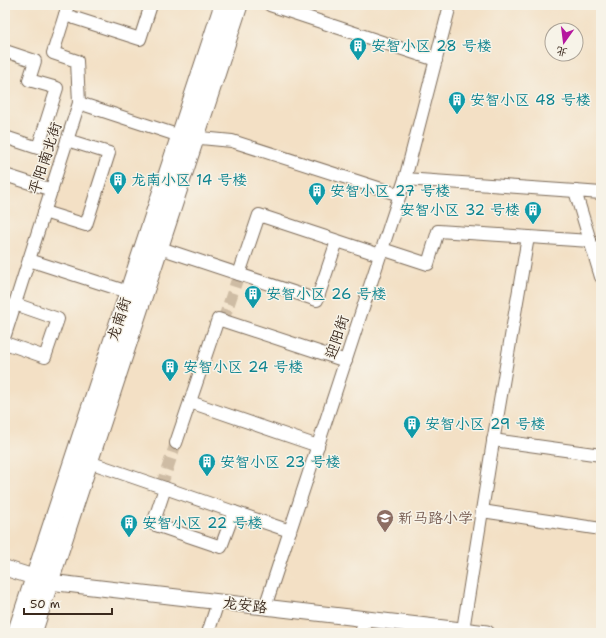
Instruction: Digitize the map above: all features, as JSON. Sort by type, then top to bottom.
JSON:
[{"type":"main road","name":"龙南街","points":[[16,633],[41,579],[89,462],[160,248],[224,5]]},
{"type":"main road","name":"龙南街","points":[[33,633],[41,579],[128,292],[240,5]]},
{"type":"street","points":[[67,10],[140,39],[151,5]]},
{"type":"street","points":[[270,5],[436,60]]},
{"type":"street","name":"迎阳街","points":[[265,607],[405,179],[450,5]]},
{"type":"street","name":"平阳南北街","points":[[5,335],[12,300],[29,260],[79,103],[77,61],[53,53],[67,10]]},
{"type":"street","points":[[5,51],[35,60],[29,80],[57,88],[38,148],[5,137]]},
{"type":"street","points":[[79,103],[188,137],[232,141],[400,195]]},
{"type":"street","points":[[44,212],[86,225],[108,153],[67,140]]},
{"type":"street","points":[[5,175],[52,190]]},
{"type":"street","points":[[405,179],[601,193]]},
{"type":"street","points":[[574,191],[601,277]]},
{"type":"street","points":[[239,274],[258,215],[337,241],[428,264],[438,231],[590,241]]},
{"type":"street","points":[[463,630],[493,440],[528,237]]},
{"type":"street","points":[[160,248],[317,300],[337,241]]},
{"type":"street","points":[[29,260],[128,292]]},
{"type":"street","points":[[5,343],[45,357],[58,319],[12,300]]},
{"type":"street","points":[[176,443],[218,319],[346,361]]},
{"type":"street","points":[[190,402],[318,446]]},
{"type":"street","points":[[493,440],[601,456]]},
{"type":"street","points":[[89,462],[290,531]]},
{"type":"street","points":[[165,488],[153,524],[221,547],[234,512]]},
{"type":"street","points":[[482,511],[601,529]]},
{"type":"street","name":"龙安路","points":[[5,568],[41,579],[265,607],[363,626],[463,630],[482,633]]},
{"type":"street","points":[[208,633],[218,602]]},
{"type":"tunnel","points":[[223,321],[239,274]]},
{"type":"tunnel","points":[[161,487],[176,443]]},
{"type":"place","name":"安智小区 28 号楼","points":[[358,61]]},
{"type":"place","name":"安智小区 48 号楼","points":[[457,115]]},
{"type":"place","name":"龙南小区 14 号楼","points":[[118,195]]},
{"type":"place","name":"安智小区 27 号楼","points":[[317,206]]},
{"type":"place","name":"安智小区 32 号楼","points":[[533,225]]},
{"type":"place","name":"安智小区 26 号楼","points":[[253,309]]},
{"type":"place","name":"安智小区 24 号楼","points":[[170,382]]},
{"type":"place","name":"安智小区 29 号楼","points":[[412,439]]},
{"type":"place","name":"安智小区 23 号楼","points":[[207,477]]},
{"type":"place","name":"新马路小学","points":[[385,533]]},
{"type":"place","name":"安智小区 22 号楼","points":[[129,538]]}]
